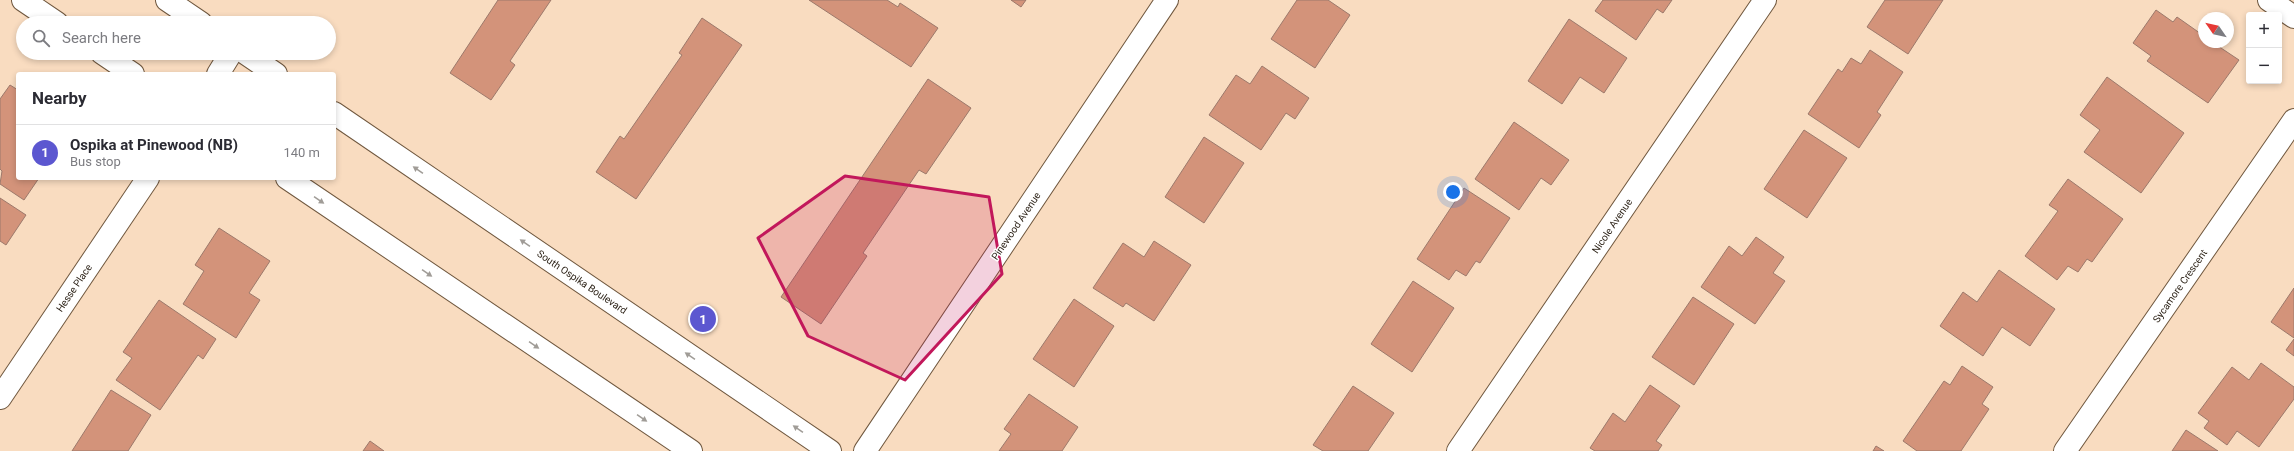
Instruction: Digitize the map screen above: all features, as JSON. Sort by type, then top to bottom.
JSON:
[{"type":"street","points":[[23,0],[47,16]]},
{"type":"street","points":[[167,0],[191,16]]},
{"type":"street","name":"Pinewood Avenue","points":[[865,451],[1167,0]]},
{"type":"street","name":"Nicole Avenue","points":[[1458,451],[1765,0]]},
{"type":"street","points":[[2269,0],[2294,17]]},
{"type":"street","points":[[112,60],[130,72]]},
{"type":"street","points":[[219,72],[227,60]]},
{"type":"street","points":[[255,60],[273,72]]},
{"type":"street","name":"South Ospika Boulevard","points":[[336,114],[830,451]]},
{"type":"street","name":"Sycamore Crescent","points":[[2066,451],[2294,120]]},
{"type":"street","name":"Hesse Place","points":[[0,398],[147,180]]},
{"type":"street","points":[[290,180],[691,451]]},
{"type":"highlighted area","points":[[845,176],[989,197],[1002,274],[905,380],[808,336],[758,238]]},
{"type":"building","points":[[498,0],[551,0],[510,61],[515,65],[491,100],[450,73]]},
{"type":"building","points":[[809,0],[887,0],[898,7],[900,3],[938,28],[911,67]]},
{"type":"building","points":[[1011,0],[1026,0],[1021,7]]},
{"type":"building","points":[[1297,0],[1328,0],[1350,15],[1315,68],[1271,39]]},
{"type":"building","points":[[1603,0],[1672,0],[1663,13],[1657,9],[1636,40],[1595,11]]},
{"type":"building","points":[[1885,0],[1943,0],[1908,54],[1867,27]]},
{"type":"building","points":[[2156,10],[2173,22],[2177,17],[2198,32],[2198,48],[2221,48],[2239,60],[2208,103],[2147,61],[2151,56],[2133,43]]},
{"type":"building","points":[[702,18],[742,45],[636,199],[596,172],[620,136],[624,139],[682,55],[679,53]]},
{"type":"building","points":[[1569,19],[1627,58],[1604,93],[1580,77],[1562,104],[1528,81]]},
{"type":"building","points":[[1870,50],[1903,72],[1877,112],[1881,115],[1859,148],[1808,114],[1838,69],[1842,72],[1851,58],[1861,64]]},
{"type":"building","points":[[1262,66],[1309,98],[1295,119],[1286,113],[1261,150],[1209,115],[1236,75],[1250,84]]},
{"type":"building","points":[[2107,77],[2184,133],[2141,193],[2084,152],[2100,130],[2080,115]]},
{"type":"building","points":[[928,79],[971,108],[926,174],[919,170],[863,253],[867,256],[821,324],[781,297]]},
{"type":"building","points":[[10,85],[16,89],[16,180],[38,180],[24,200],[0,184],[2,171],[0,169],[0,99]]},
{"type":"building","points":[[1514,122],[1569,160],[1551,185],[1541,178],[1519,210],[1475,179]]},
{"type":"building","points":[[1804,130],[1847,158],[1807,218],[1764,189]]},
{"type":"building","points":[[1204,137],[1244,163],[1204,223],[1165,197]]},
{"type":"building","points":[[2068,179],[2123,219],[2092,262],[2087,259],[2078,272],[2068,266],[2057,280],[2025,256],[2058,211],[2049,205]]},
{"type":"building","points":[[1464,188],[1510,218],[1480,263],[1476,261],[1466,276],[1456,270],[1449,280],[1417,259]]},
{"type":"building","points":[[0,198],[26,215],[6,245],[0,241]]},
{"type":"building","points":[[219,228],[270,261],[249,293],[260,300],[236,338],[183,304],[204,271],[195,265]]},
{"type":"building","points":[[1756,237],[1784,257],[1773,273],[1785,281],[1755,324],[1701,287],[1729,246],[1742,256]]},
{"type":"building","points":[[1154,241],[1191,265],[1154,321],[1126,303],[1123,307],[1093,288],[1123,243],[1144,257]]},
{"type":"building","points":[[1999,270],[2055,309],[2030,346],[2002,327],[1983,356],[1940,326],[1963,292],[1977,302]]},
{"type":"building","points":[[1413,281],[1454,308],[1412,372],[1371,344]]},
{"type":"building","points":[[2294,288],[2294,338],[2271,322]]},
{"type":"building","points":[[1693,297],[1734,324],[1694,385],[1652,357]]},
{"type":"building","points":[[1074,299],[1114,326],[1074,387],[1033,359]]},
{"type":"building","points":[[159,300],[216,339],[203,359],[198,355],[160,410],[116,380],[132,358],[123,352]]},
{"type":"building","points":[[2294,339],[2294,356],[2286,350]]},
{"type":"building","points":[[2261,363],[2294,387],[2294,399],[2259,447],[2237,431],[2227,445],[2204,428],[2209,421],[2198,413],[2232,367],[2249,380]]},
{"type":"building","points":[[1962,366],[1993,387],[1982,404],[1989,409],[1961,451],[1917,451],[1903,441],[1944,381],[1950,385]]},
{"type":"building","points":[[1650,385],[1680,406],[1656,441],[1662,445],[1658,451],[1595,451],[1590,448],[1613,413],[1625,422]]},
{"type":"building","points":[[1353,386],[1394,413],[1368,451],[1323,451],[1313,445]]},
{"type":"building","points":[[111,390],[151,415],[128,451],[72,451]]},
{"type":"building","points":[[1029,394],[1078,427],[1062,451],[999,451],[1011,434],[1004,429]]},
{"type":"building","points":[[2186,430],[2218,451],[2172,451]]},
{"type":"building","points":[[370,441],[384,451],[363,451]]},
{"type":"building","points":[[1876,446],[1884,451],[1873,451]]},
{"type":"place","name":"Ospika at Pinewood (NB)","points":[[703,319]]}]
